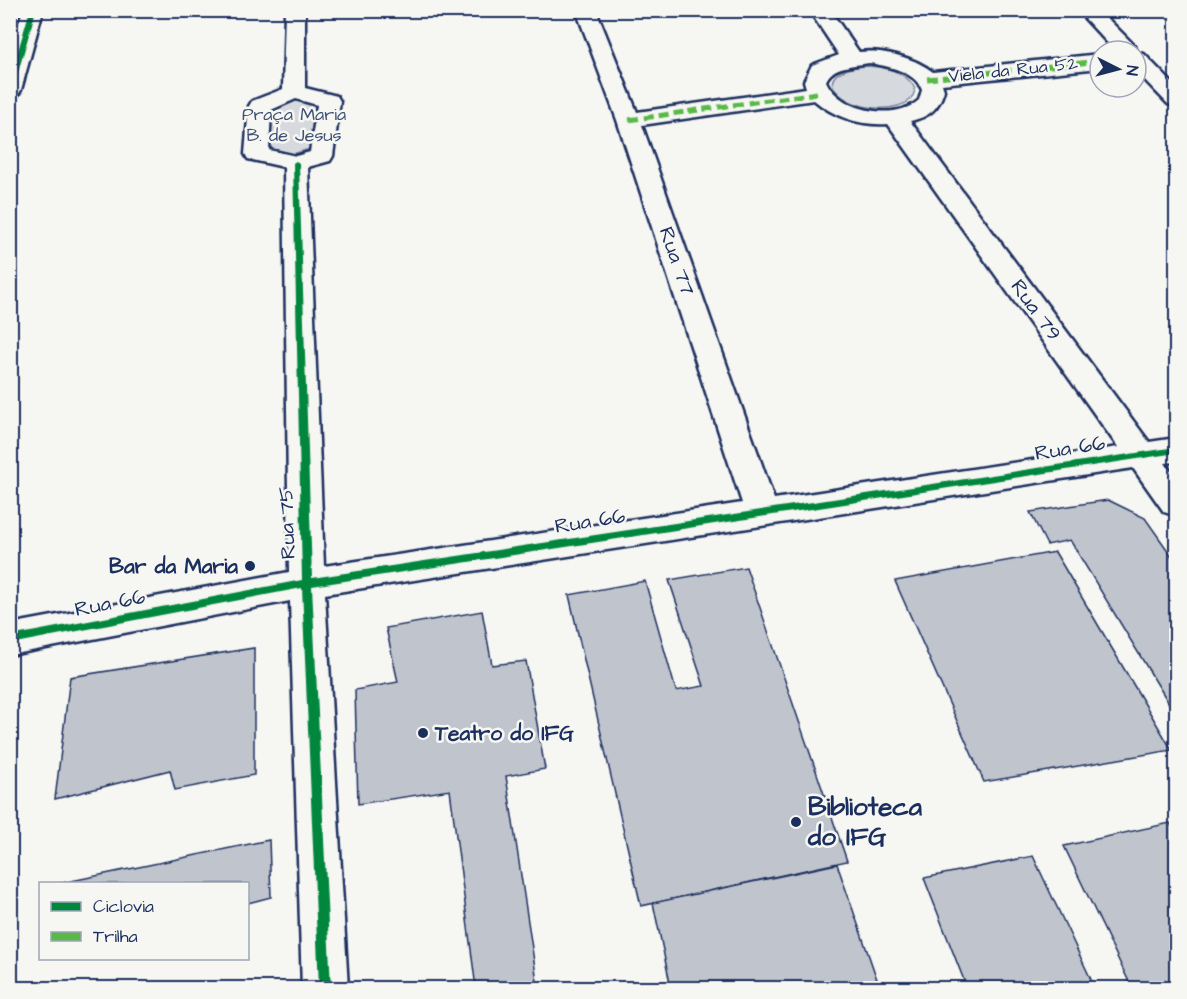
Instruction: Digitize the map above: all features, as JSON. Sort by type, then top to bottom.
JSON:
[{"type":"street","points":[[10,90],[33,10]]},
{"type":"street","points":[[294,92],[295,10]]},
{"type":"street","name":"Rua 77","points":[[586,10],[629,120],[762,513]]},
{"type":"street","points":[[819,10],[852,58]]},
{"type":"street","points":[[1087,10],[1115,39]]},
{"type":"street","points":[[869,57],[902,63],[927,78],[933,88],[932,98],[925,107],[912,114],[895,118],[857,115],[840,110],[826,102],[817,93],[814,83],[816,74],[836,61],[869,57]]},
{"type":"street","name":"Viela da Rua 52","points":[[927,78],[1088,62]]},
{"type":"street","points":[[1148,72],[1176,99]]},
{"type":"street","points":[[294,92],[329,101],[321,156],[296,164],[257,154],[260,106],[294,92]]},
{"type":"street","points":[[629,120],[817,93]]},
{"type":"street","name":"Rua 79","points":[[895,118],[1176,503]]},
{"type":"street","name":"Rua 75","points":[[296,164],[307,583],[325,988]]},
{"type":"street","name":"Rua 66","points":[[10,640],[307,583],[1176,450]]},
{"type":"green space","points":[[865,66],[880,67],[900,73],[915,88],[912,98],[902,105],[881,108],[864,106],[838,94],[833,85],[834,77],[844,70]]},
{"type":"green space","name":"Praça Maria B. de Jesus","points":[[291,97],[320,104],[316,147],[293,154],[270,150],[269,109]]},
{"type":"building","points":[[1108,500],[1145,518],[1176,562],[1176,715],[1070,540],[1047,545],[1030,512]]},
{"type":"building","points":[[1055,552],[1172,750],[984,782],[895,581]]},
{"type":"building","points":[[746,567],[847,861],[641,906],[569,595],[645,581],[676,691],[704,686],[669,580]]},
{"type":"building","points":[[482,611],[492,665],[526,661],[545,769],[506,776],[538,988],[476,988],[450,790],[358,804],[355,690],[398,682],[386,628]]},
{"type":"building","points":[[254,648],[254,775],[175,790],[170,770],[55,799],[70,677]]},
{"type":"building","points":[[1170,823],[1176,834],[1176,988],[1132,988],[1064,846]]},
{"type":"building","points":[[269,840],[271,897],[249,903],[249,882],[67,882]]},
{"type":"building","points":[[1033,856],[1095,988],[967,988],[924,878]]},
{"type":"building","points":[[837,864],[880,988],[671,988],[653,903]]},
{"type":"marked path","points":[[927,79],[1088,62]]},
{"type":"marked path","points":[[629,120],[817,93]]},
{"type":"cycle path","points":[[10,90],[33,10]]},
{"type":"cycle path","points":[[296,163],[307,583],[325,988]]},
{"type":"cycle path","points":[[10,640],[307,583],[1176,450]]},
{"type":"place","name":"Bar da Maria","points":[[250,566]]},
{"type":"place","name":"Teatro do IFG","points":[[423,733]]},
{"type":"place","name":"Biblioteca do IFG","points":[[796,822]]}]
